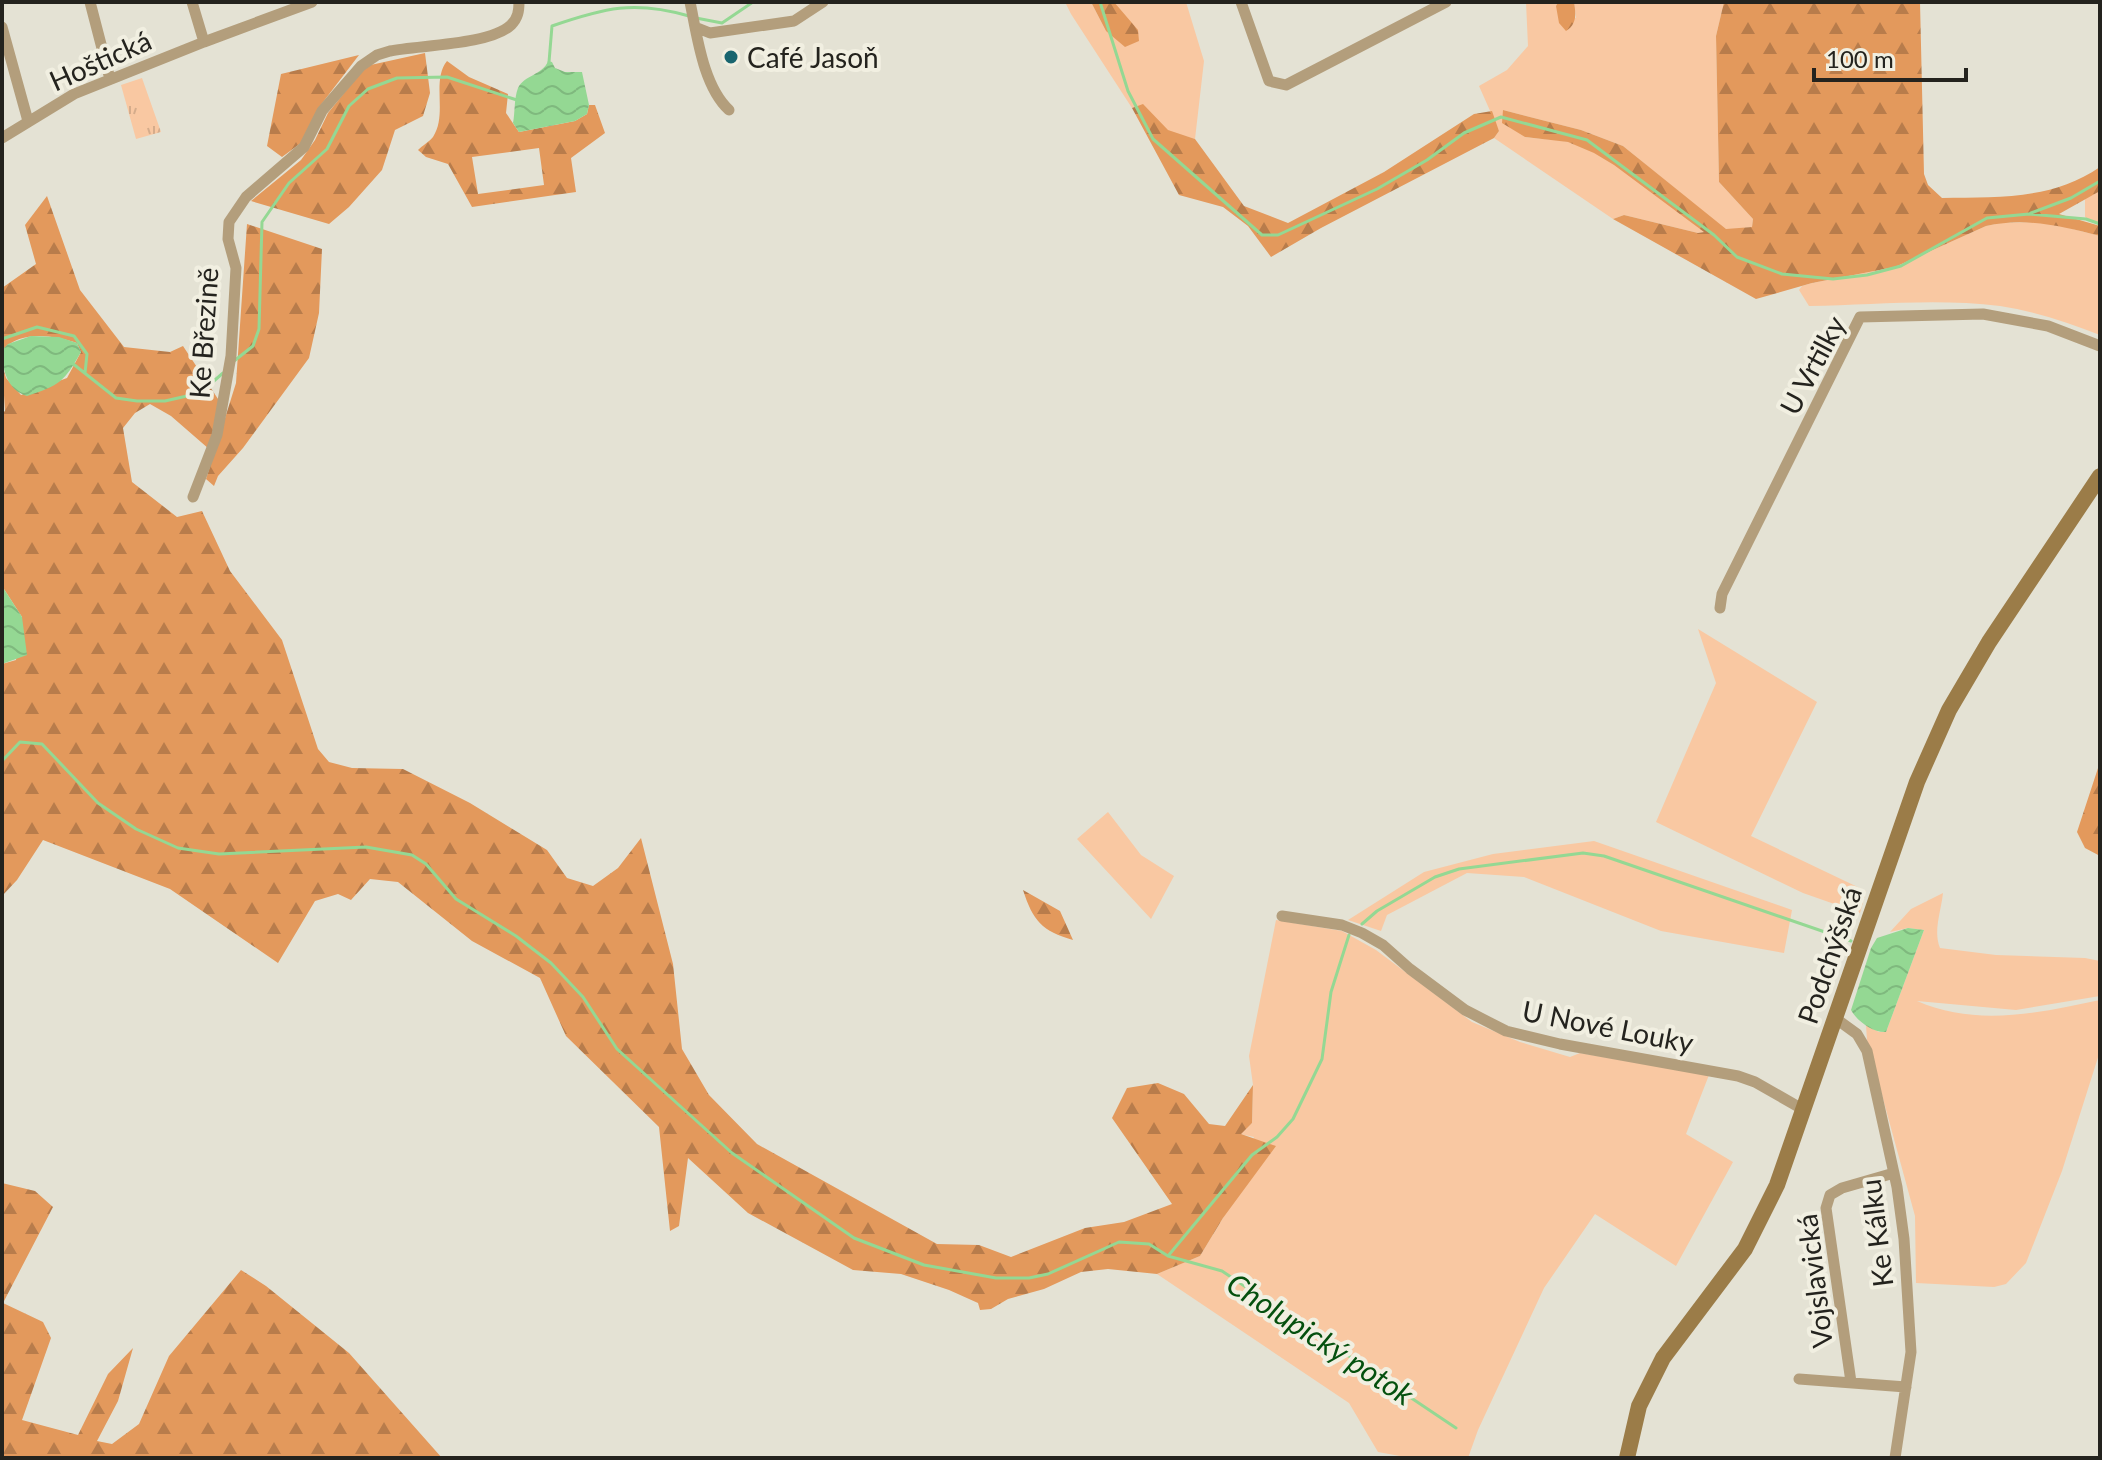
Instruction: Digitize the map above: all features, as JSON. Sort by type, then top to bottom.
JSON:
[{"type":"street","points":[[90,2],[110,79]]},
{"type":"street","points":[[192,2],[204,42]]},
{"type":"street","name":"Hoštická","points":[[2,138],[74,94],[312,2]]},
{"type":"street","name":"Ke Březině","points":[[193,497],[217,435],[231,356],[236,268],[228,239],[229,222],[246,197],[304,147],[322,111],[361,66],[377,55],[390,51],[474,40],[493,34],[516,19],[519,2]]},
{"type":"street","points":[[693,16],[710,33],[794,21],[823,2]]},
{"type":"street","points":[[1241,2],[1269,81],[1286,85],[1446,2]]},
{"type":"street","points":[[693,16],[704,63],[720,101],[729,110]]},
{"type":"street","points":[[2,27],[28,121]]},
{"type":"street","name":"U Vrtilky","points":[[1720,608],[1722,594],[1860,317],[1983,314],[2048,326],[2100,346]]},
{"type":"street","name":"Podchýšská","points":[[1627,1458],[1639,1406],[1663,1358],[1745,1249],[1777,1185],[1917,782],[1949,710],[1989,642],[2100,476]]},
{"type":"street","name":"U Nové Louky","points":[[1282,916],[1319,920],[1362,933],[1383,945],[1465,1010],[1506,1031],[1574,1047],[1738,1076],[1755,1082],[1804,1110]]},
{"type":"street","name":"Ke Kálku","points":[[1835,1018],[1857,1034],[1867,1051],[1894,1173],[1904,1239],[1911,1352],[1895,1458]]},
{"type":"street","name":"Vojslavická","points":[[1851,1382],[1826,1208],[1830,1195],[1842,1188],[1894,1173]]},
{"type":"street","name":"Vojslavická","points":[[1799,1379],[1906,1387]]},
{"type":"green space","points":[[1091,2],[1106,31],[1123,14],[1114,2],[1186,2],[1204,61],[1195,139],[1168,131],[1143,105],[1132,108],[1071,14],[1066,4]]},
{"type":"green space","points":[[1091,2],[1114,2],[1138,30],[1139,41],[1125,47],[1106,31]]},
{"type":"green space","points":[[1526,2],[1558,2],[1556,6],[1576,18],[1574,2],[1724,2],[1716,36],[1719,182],[1753,219],[1752,227],[1726,230],[1623,146],[1581,130],[1503,110],[1525,137],[1569,142],[1586,148],[1639,181],[1705,232],[1698,233],[1624,215],[1613,219],[1494,138],[1499,131],[1479,86],[1507,70],[1528,46]]},
{"type":"green space","points":[[1558,2],[1574,2],[1575,18],[1566,31],[1559,23]]},
{"type":"green space","points":[[1724,2],[1920,2],[1924,174],[1928,185],[1942,198],[2024,194],[2063,186],[2100,167],[2100,191],[2059,214],[2100,226],[2100,236],[2057,226],[2001,223],[1986,226],[1895,267],[1812,283],[1756,299],[1613,219],[1624,215],[1704,232],[1614,165],[1568,142],[1525,137],[1502,123],[1503,110],[1581,130],[1623,146],[1726,229],[1752,227],[1753,219],[1719,182],[1716,36]]},
{"type":"green space","points":[[425,53],[430,93],[423,116],[395,130],[382,170],[349,207],[329,224],[251,201],[301,160],[328,113],[366,66]]},
{"type":"green space","points":[[359,55],[320,106],[301,143],[282,157],[267,146],[281,74]]},
{"type":"green space","points":[[447,61],[469,77],[508,94],[506,113],[519,132],[575,121],[587,114],[589,105],[595,105],[605,133],[571,158],[576,192],[472,207],[448,164],[426,157],[418,150],[432,139],[437,128],[442,69]],"holes":[[[539,148],[544,185],[478,194],[472,157]]]},
{"type":"green space","points":[[142,78],[161,132],[136,139],[121,85]]},
{"type":"green space","points":[[1143,104],[1168,130],[1195,139],[1244,206],[1288,223],[1384,172],[1474,114],[1492,111],[1499,131],[1494,138],[1271,257],[1248,226],[1223,207],[1179,195],[1132,108]]},
{"type":"green space","points":[[2100,191],[2100,226],[2085,217],[2085,198]]},
{"type":"green space","points":[[47,196],[80,290],[124,347],[170,352],[183,346],[220,402],[209,449],[171,416],[150,404],[135,413],[123,428],[132,482],[177,517],[202,511],[230,571],[282,640],[318,749],[329,762],[352,768],[403,769],[470,803],[547,850],[567,878],[593,886],[618,868],[641,838],[673,964],[682,1049],[709,1095],[757,1144],[937,1244],[979,1245],[1011,1257],[1085,1228],[1124,1222],[1172,1204],[1112,1118],[1127,1088],[1158,1083],[1184,1094],[1209,1124],[1225,1126],[1253,1085],[1252,1123],[1241,1134],[1276,1146],[1223,1218],[1200,1256],[1157,1274],[1108,1269],[1081,1272],[1044,1289],[1008,1299],[991,1309],[980,1310],[978,1303],[901,1274],[853,1270],[748,1213],[688,1158],[679,1226],[670,1231],[659,1127],[566,1036],[540,978],[472,941],[398,882],[370,879],[351,900],[338,894],[315,901],[278,963],[170,889],[43,840],[17,880],[2,896],[2,664],[16,660],[22,617],[2,586],[2,413],[5,411],[2,364],[6,378],[21,395],[67,378],[81,352],[77,343],[38,336],[19,339],[2,350],[2,288],[36,264],[25,225]]},
{"type":"green space","points":[[2046,222],[2100,236],[2100,335],[2038,314],[2000,306],[1928,302],[1809,306],[1799,290],[1812,283],[1895,267],[1986,226]]},
{"type":"green space","points":[[247,224],[322,249],[319,313],[309,358],[243,448],[218,476],[214,486],[206,479],[236,383]]},
{"type":"green space","points":[[1698,629],[1817,702],[1751,836],[1866,891],[1860,913],[1803,893],[1656,822],[1716,683]]},
{"type":"green space","points":[[2100,762],[2100,856],[2085,848],[2077,832]]},
{"type":"green space","points":[[1108,812],[1141,855],[1174,876],[1151,919],[1077,839]]},
{"type":"green space","points":[[1594,841],[1792,910],[1784,953],[1661,931],[1524,877],[1467,873],[1387,915],[1381,931],[1348,920],[1424,872],[1493,854]]},
{"type":"green space","points":[[1023,890],[1060,911],[1073,940],[1054,933],[1040,923]]},
{"type":"green space","points":[[1943,893],[1937,928],[1940,948],[1996,955],[2100,961],[2100,996],[2016,1010],[1917,1001],[1939,1009],[1985,1016],[2031,1013],[2100,1000],[2100,1051],[2062,1171],[2026,1263],[2006,1284],[1994,1287],[1916,1283],[1915,1216],[1867,1040],[1866,1025],[1886,1032],[1924,930],[1908,928],[1890,932],[1911,909]]},
{"type":"green space","points":[[1276,920],[1342,931],[1376,950],[1472,1022],[1520,1042],[1570,1057],[1580,1053],[1709,1075],[1686,1134],[1733,1162],[1676,1266],[1595,1214],[1544,1288],[1468,1458],[1411,1458],[1378,1452],[1349,1403],[1157,1274],[1200,1256],[1223,1218],[1254,1137],[1240,1134],[1252,1123],[1253,1085],[1249,1056]]},
{"type":"green space","points":[[2,1183],[35,1191],[53,1207],[3,1303],[43,1322],[51,1338],[22,1420],[78,1435],[108,1374],[133,1348],[118,1401],[97,1441],[112,1444],[139,1424],[169,1356],[241,1270],[266,1286],[349,1353],[442,1458],[2,1458]]},
{"type":"water","points":[[548,61],[565,72],[582,72],[589,105],[587,114],[575,121],[519,132],[513,123],[518,88]]},
{"type":"water","points":[[31,336],[59,337],[77,343],[81,352],[60,381],[27,396],[10,384],[2,350],[8,344]]},
{"type":"water","points":[[2,586],[22,617],[27,655],[2,664]]},
{"type":"water","points":[[1908,928],[1924,930],[1886,1032],[1876,1031],[1861,1022],[1851,1010],[1877,938]]},
{"type":"waterway","points":[[696,18],[722,23],[753,2]]},
{"type":"waterway","points":[[1100,2],[1128,91],[1153,139],[1262,235],[1278,235],[1377,189],[1427,160],[1464,133],[1501,117],[1587,140],[1714,235],[1737,257],[1782,274],[1833,279],[1867,275],[1901,266],[1987,218],[2029,214],[2086,219],[2100,224]]},
{"type":"waterway","points":[[549,62],[552,26],[619,8],[652,8],[689,16]]},
{"type":"waterway","points":[[234,361],[253,346],[259,329],[262,222],[289,183],[327,149],[349,106],[368,89],[397,78],[447,77],[520,101]]},
{"type":"waterway","points":[[2031,213],[2071,198],[2100,181]]},
{"type":"waterway","points":[[2,339],[37,327],[74,336],[87,354],[85,373]]},
{"type":"waterway","points":[[72,363],[116,398],[137,401],[165,401],[200,393],[223,373]]},
{"type":"waterway","name":"Cholupický potok","points":[[2,761],[20,742],[42,744],[98,803],[136,829],[178,848],[219,854],[366,847],[412,855],[426,864],[456,899],[516,936],[551,963],[583,997],[617,1049],[732,1153],[854,1238],[924,1265],[996,1278],[1029,1278],[1048,1274],[1119,1242],[1149,1244],[1168,1256],[1222,1271],[1456,1428]]},
{"type":"waterway","points":[[1362,924],[1377,911],[1435,877],[1459,869],[1583,853],[1604,856],[1851,941]]},
{"type":"waterway","points":[[1168,1256],[1252,1155],[1277,1137],[1293,1119],[1322,1059],[1331,992],[1349,935]]},
{"type":"place","name":"Café Jasoň","points":[[731,57]]}]
